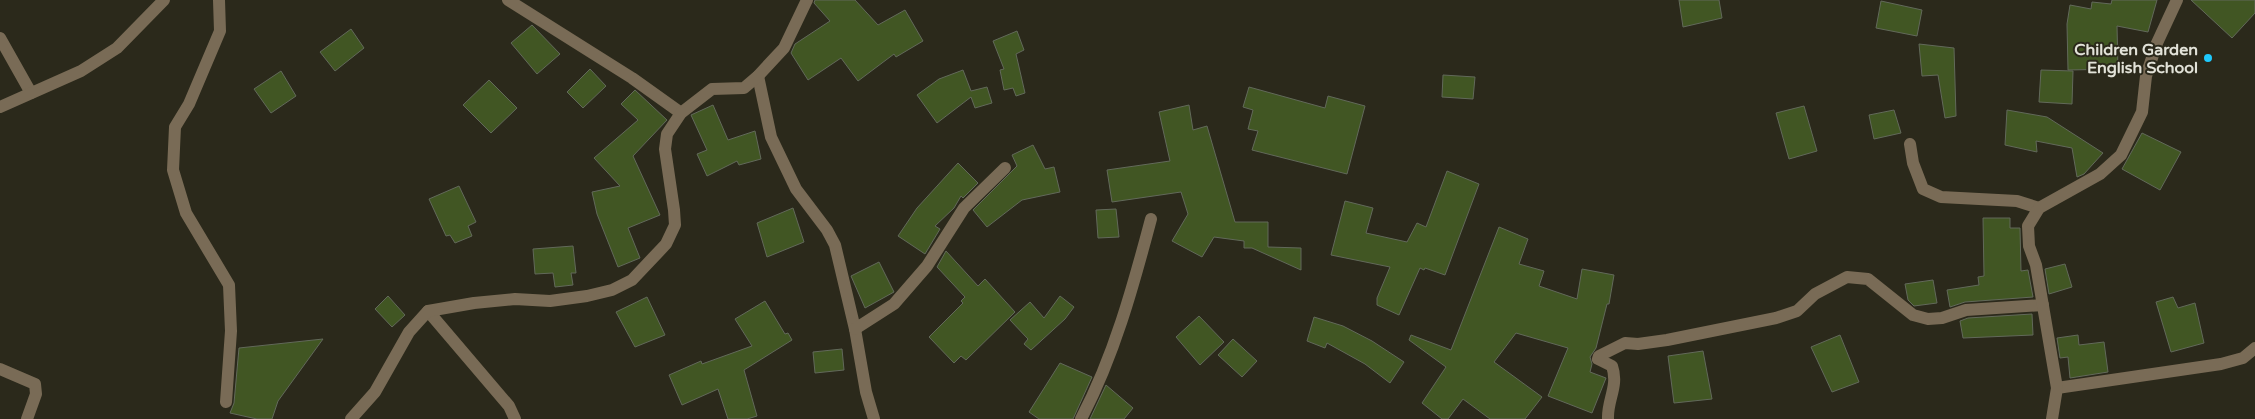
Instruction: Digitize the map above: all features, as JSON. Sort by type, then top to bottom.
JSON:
[{"type":"street","points":[[0,107],[81,71],[117,48],[164,0]]},
{"type":"street","points":[[219,0],[220,31],[189,104],[175,127],[173,170],[186,212],[229,285],[231,331],[226,402]]},
{"type":"street","points":[[508,0],[632,78],[681,113]]},
{"type":"street","points":[[352,419],[375,392],[409,332],[428,311],[474,303],[515,300],[550,301],[587,296],[612,290],[632,280],[666,244],[674,225],[674,210],[665,149],[667,134],[681,113],[712,89],[744,88],[758,76],[784,48],[807,0]]},
{"type":"street","points":[[2052,419],[2057,388],[2036,265],[2029,246],[2028,226],[2039,208],[2100,174],[2121,155],[2142,112],[2146,76],[2157,43],[2177,0]]},
{"type":"street","points":[[0,38],[32,94]]},
{"type":"street","points":[[758,76],[771,136],[796,189],[827,230],[835,245],[855,329],[866,392],[874,419]]},
{"type":"street","points":[[1910,144],[1923,189],[1940,197],[2017,201],[2039,208]]},
{"type":"street","points":[[855,329],[894,304],[927,266],[964,208],[1005,168]]},
{"type":"street","points":[[1081,419],[1101,375],[1133,290],[1151,219]]},
{"type":"street","points":[[1608,419],[1615,387],[1613,371],[1612,366],[1598,359],[1599,356],[1625,344],[1667,340],[1776,318],[1797,311],[1815,294],[1847,277],[1868,279],[1913,315],[1928,319],[1942,318],[1966,310],[2043,305]]},
{"type":"street","points":[[428,311],[509,406],[515,419]]},
{"type":"street","points":[[2057,388],[2221,364],[2242,358],[2255,348]]},
{"type":"street","points":[[0,369],[35,384],[36,394],[27,419]]},
{"type":"building","points":[[815,0],[855,0],[878,25],[905,10],[923,41],[896,57],[894,54],[858,81],[841,58],[808,80],[791,53],[795,44],[830,21],[814,3]]},
{"type":"building","points":[[1679,0],[1719,0],[1722,18],[1683,27]]},
{"type":"building","points":[[2112,0],[2157,0],[2148,32],[2117,26],[2118,69],[2068,70],[2067,24],[2070,5],[2091,9],[2092,2],[2111,4]]},
{"type":"building","points":[[2191,0],[2255,0],[2255,13],[2232,38]]},
{"type":"building","points":[[1881,1],[1922,10],[1917,36],[1876,28]]},
{"type":"building","points":[[532,25],[560,54],[537,74],[511,43]]},
{"type":"building","points":[[351,29],[364,48],[335,71],[320,52]]},
{"type":"building","points":[[1017,31],[1024,50],[1016,54],[1025,93],[1016,96],[1013,88],[1004,90],[1000,70],[1004,69],[993,41]]},
{"type":"building","points":[[1919,44],[1954,48],[1956,116],[1945,118],[1938,75],[1922,76]]},
{"type":"building","points":[[590,69],[606,86],[583,108],[567,92]]},
{"type":"building","points":[[963,70],[971,91],[987,87],[992,103],[975,108],[971,97],[937,123],[917,95],[939,79]]},
{"type":"building","points":[[2041,70],[2073,71],[2072,104],[2039,102]]},
{"type":"building","points":[[281,71],[296,96],[271,113],[254,89]]},
{"type":"building","points":[[1443,75],[1475,77],[1473,99],[1442,97]]},
{"type":"building","points":[[489,80],[517,108],[491,133],[463,105]]},
{"type":"building","points":[[1249,87],[1325,108],[1328,96],[1365,106],[1347,174],[1252,150],[1258,131],[1248,129],[1253,110],[1243,107]]},
{"type":"building","points":[[635,90],[667,120],[633,156],[660,215],[628,228],[640,258],[618,267],[597,214],[592,192],[620,186],[594,158],[638,120],[621,104]]},
{"type":"building","points":[[713,105],[728,140],[755,131],[761,159],[739,165],[737,161],[707,176],[697,154],[707,150],[691,115]]},
{"type":"building","points":[[1189,105],[1193,130],[1207,126],[1235,222],[1268,222],[1268,247],[1301,248],[1301,270],[1252,248],[1244,248],[1244,241],[1214,237],[1202,257],[1172,241],[1188,214],[1181,192],[1112,202],[1107,170],[1170,161],[1159,112]]},
{"type":"building","points":[[1804,106],[1817,151],[1789,159],[1776,113]]},
{"type":"building","points":[[1894,110],[1901,133],[1874,139],[1869,115]]},
{"type":"building","points":[[2007,110],[2047,117],[2103,153],[2084,174],[2077,177],[2072,148],[2036,141],[2037,152],[2005,145]]},
{"type":"building","points":[[2142,133],[2181,152],[2160,190],[2122,169]]},
{"type":"building","points":[[1033,145],[1045,169],[1054,167],[1060,192],[1022,200],[987,227],[973,210],[1017,166],[1012,155]]},
{"type":"building","points":[[958,163],[978,183],[963,198],[961,196],[954,208],[935,226],[940,229],[925,254],[898,236],[917,208]]},
{"type":"building","points":[[1447,171],[1479,184],[1445,275],[1420,268],[1399,315],[1377,305],[1377,298],[1390,267],[1331,255],[1345,201],[1373,208],[1366,233],[1407,242],[1417,223],[1426,227]]},
{"type":"building","points":[[459,186],[476,222],[468,226],[472,236],[455,243],[450,235],[446,236],[429,199]]},
{"type":"building","points":[[793,208],[804,242],[767,257],[757,223]]},
{"type":"building","points":[[1116,209],[1119,237],[1098,238],[1096,210]]},
{"type":"building","points":[[1983,218],[2010,218],[2010,228],[2020,228],[2021,271],[2028,270],[2033,297],[1965,302],[1950,307],[1947,290],[1979,285],[1978,277],[1984,276]]},
{"type":"building","points":[[1499,227],[1528,239],[1519,264],[1544,271],[1539,286],[1577,299],[1582,269],[1614,275],[1609,304],[1607,304],[1596,348],[1590,357],[1592,364],[1590,372],[1606,378],[1592,413],[1548,396],[1568,348],[1516,333],[1494,362],[1542,397],[1525,419],[1490,419],[1463,399],[1448,419],[1442,419],[1422,403],[1446,367],[1409,340],[1411,335],[1451,350]]},
{"type":"building","points":[[573,246],[576,273],[571,273],[573,285],[555,287],[553,273],[535,274],[533,249]]},
{"type":"building","points":[[946,251],[978,286],[985,279],[1015,312],[966,360],[961,356],[954,363],[929,337],[963,303],[961,301],[965,297],[937,267]]},
{"type":"building","points":[[879,262],[894,292],[865,308],[851,276]]},
{"type":"building","points":[[2065,264],[2072,287],[2049,294],[2045,269]]},
{"type":"building","points":[[1933,280],[1937,303],[1914,306],[1908,300],[1905,284]]},
{"type":"building","points":[[388,296],[405,315],[392,327],[375,309]]},
{"type":"building","points":[[1060,296],[1074,307],[1065,319],[1031,350],[1024,344],[1028,339],[1010,320],[1030,302],[1044,318]]},
{"type":"building","points":[[647,297],[665,335],[635,347],[616,312]]},
{"type":"building","points":[[2173,297],[2178,308],[2195,303],[2204,343],[2171,352],[2156,302]]},
{"type":"building","points":[[765,301],[785,334],[788,333],[792,340],[744,370],[757,416],[747,419],[728,419],[718,389],[682,405],[669,375],[701,361],[702,364],[752,346],[735,319]]},
{"type":"building","points":[[2032,314],[2033,335],[1963,338],[1960,321],[1968,318]]},
{"type":"building","points":[[1199,316],[1224,342],[1200,365],[1176,337]]},
{"type":"building","points":[[1314,317],[1343,326],[1372,341],[1404,362],[1390,383],[1365,364],[1327,343],[1325,348],[1307,341]]},
{"type":"building","points":[[1840,335],[1859,382],[1832,392],[1811,347]]},
{"type":"building","points":[[2078,335],[2079,345],[2104,342],[2108,372],[2070,378],[2068,357],[2060,358],[2057,338]]},
{"type":"building","points":[[323,339],[278,401],[272,419],[257,419],[230,413],[234,403],[239,348]]},
{"type":"building","points":[[1233,339],[1257,361],[1242,377],[1218,355]]},
{"type":"building","points":[[842,349],[844,370],[815,373],[813,352]]},
{"type":"building","points":[[1703,351],[1712,399],[1674,403],[1668,356]]},
{"type":"building","points":[[1060,363],[1092,377],[1073,419],[1039,419],[1029,412]]},
{"type":"building","points":[[1106,385],[1133,408],[1124,419],[1090,419]]},
{"type":"place","name":"Children Garden English School","points":[[2208,58]]}]
